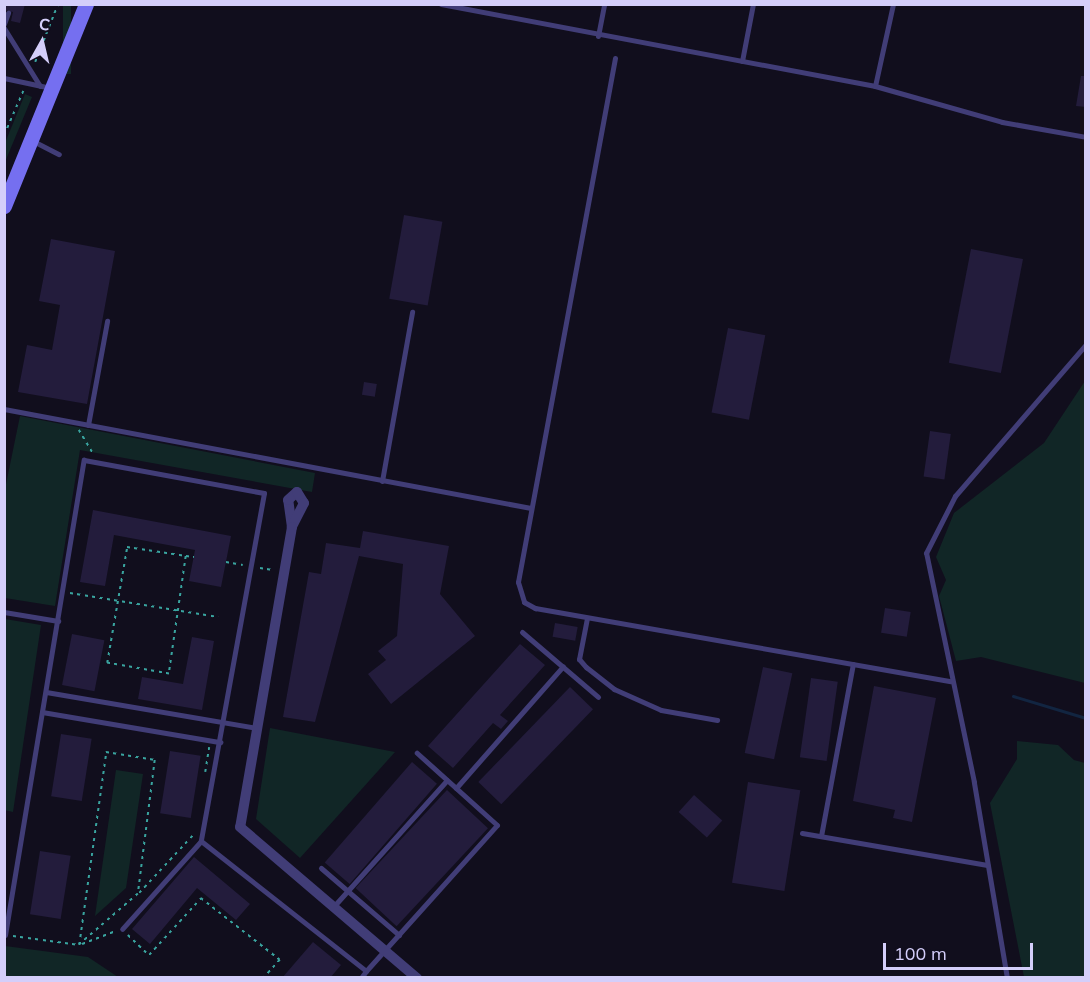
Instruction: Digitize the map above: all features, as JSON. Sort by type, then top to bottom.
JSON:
[{"type":"main road","points":[[4,206],[32,140],[47,87],[86,4]]},
{"type":"street","points":[[292,527],[240,826],[417,978]]},
{"type":"lane","points":[[441,4],[598,36],[875,86],[1002,122],[1086,137]]},
{"type":"lane","points":[[598,36],[604,4]]},
{"type":"lane","points":[[742,61],[753,4]]},
{"type":"lane","points":[[875,86],[893,4]]},
{"type":"lane","points":[[8,13],[4,26],[31,71],[47,87]]},
{"type":"lane","points":[[615,58],[518,582],[524,602],[535,608],[586,618],[951,681]]},
{"type":"lane","points":[[4,78],[47,87]]},
{"type":"lane","points":[[32,140],[59,154]]},
{"type":"lane","points":[[382,481],[412,312]]},
{"type":"lane","points":[[88,424],[107,321]]},
{"type":"lane","points":[[1007,978],[951,681],[934,605],[936,589],[928,569],[926,553],[933,533],[955,496],[1086,344]]},
{"type":"lane","points":[[4,408],[531,508]]},
{"type":"lane","points":[[5,935],[84,460],[264,492],[201,841],[122,929]]},
{"type":"lane","points":[[4,612],[57,621]]},
{"type":"lane","points":[[586,618],[579,659],[593,673],[614,689],[661,710],[717,720]]},
{"type":"lane","points":[[522,632],[598,697]]},
{"type":"lane","points":[[821,836],[853,664]]},
{"type":"lane","points":[[456,788],[563,666]]},
{"type":"lane","points":[[46,692],[257,728]]},
{"type":"lane","points":[[42,712],[220,742]]},
{"type":"lane","points":[[361,978],[497,825],[417,753]]},
{"type":"lane","points":[[334,906],[447,780]]},
{"type":"lane","points":[[802,833],[987,865]]},
{"type":"lane","points":[[201,841],[366,971]]},
{"type":"lane","points":[[321,868],[399,934]]},
{"type":"path","points":[[31,71],[58,4]]},
{"type":"path","points":[[4,135],[27,83]]},
{"type":"path","points":[[80,423],[79,433],[92,447],[92,461]]},
{"type":"path","points":[[186,556],[169,674],[107,663],[127,547],[194,557]]},
{"type":"path","points":[[70,593],[218,616]]},
{"type":"path","points":[[204,774],[210,740]]},
{"type":"path","points":[[79,945],[106,752],[155,760],[138,894]]},
{"type":"path","points":[[79,945],[138,894],[196,832]]},
{"type":"path","points":[[5,935],[79,945],[122,929],[149,955],[201,898],[279,960],[264,978]]},
{"type":"green space","points":[[63,5],[71,5],[71,74],[63,74]]},
{"type":"green space","points":[[25,94],[32,97],[5,162],[5,143]]},
{"type":"green space","points":[[1085,381],[1085,683],[981,657],[956,661],[939,596],[946,580],[936,557],[954,513],[1044,443]]},
{"type":"green space","points":[[20,416],[315,473],[312,492],[80,450],[55,606],[5,598],[5,489]]},
{"type":"green space","points":[[5,619],[41,625],[13,812],[4,810]]},
{"type":"green space","points":[[270,728],[395,752],[300,858],[256,819]]},
{"type":"green space","points":[[1017,741],[1058,745],[1074,760],[1085,763],[1085,977],[1024,977],[990,803],[1017,759]]},
{"type":"green space","points":[[116,770],[143,774],[126,888],[95,916]]},
{"type":"green space","points":[[5,946],[88,957],[118,977],[5,977]]},
{"type":"building","points":[[4,4],[25,4],[20,23],[11,21],[13,12],[4,10]]},
{"type":"building","points":[[1081,76],[1086,76],[1086,107],[1076,106]]},
{"type":"building","points":[[404,215],[442,222],[428,305],[389,299]]},
{"type":"building","points":[[51,239],[115,251],[87,404],[18,392],[27,345],[52,350],[60,305],[39,301]]},
{"type":"building","points":[[971,249],[1023,259],[1001,373],[949,363]]},
{"type":"building","points":[[728,328],[765,335],[749,420],[712,412]]},
{"type":"building","points":[[364,382],[377,384],[375,397],[362,395]]},
{"type":"building","points":[[930,431],[951,434],[944,479],[924,477]]},
{"type":"building","points":[[93,510],[231,536],[221,587],[189,581],[195,550],[114,535],[105,586],[80,582]]},
{"type":"building","points":[[363,531],[449,546],[440,594],[475,636],[391,704],[368,674],[386,660],[378,651],[397,636],[403,564],[359,556],[315,722],[283,717],[309,572],[321,574],[326,543],[360,548]]},
{"type":"building","points":[[885,608],[911,612],[907,637],[881,633]]},
{"type":"building","points":[[555,623],[578,627],[575,641],[553,637]]},
{"type":"building","points":[[72,634],[104,640],[94,691],[62,685]]},
{"type":"building","points":[[192,637],[214,641],[202,710],[138,699],[142,677],[183,684]]},
{"type":"building","points":[[520,644],[545,665],[500,715],[508,721],[501,729],[493,723],[453,768],[428,746]]},
{"type":"building","points":[[763,667],[792,673],[774,759],[745,753]]},
{"type":"building","points":[[811,678],[838,682],[827,761],[800,757]]},
{"type":"building","points":[[874,686],[936,698],[912,822],[893,818],[895,810],[853,801]]},
{"type":"building","points":[[570,687],[593,709],[501,804],[478,782]]},
{"type":"building","points":[[61,734],[92,739],[82,801],[51,796]]},
{"type":"building","points":[[170,751],[201,756],[191,818],[160,813]]},
{"type":"building","points":[[412,762],[437,784],[350,884],[325,862]]},
{"type":"building","points":[[748,782],[800,790],[784,891],[732,883]]},
{"type":"building","points":[[447,790],[488,828],[397,926],[356,888]]},
{"type":"building","points":[[694,795],[722,820],[707,838],[679,812]]},
{"type":"building","points":[[40,851],[71,856],[61,919],[30,914]]},
{"type":"building","points":[[194,857],[250,904],[236,920],[197,888],[150,944],[132,929]]},
{"type":"building","points":[[313,942],[341,965],[330,978],[282,978]]},
{"type":"waterway","points":[[1013,696],[1086,718]]}]
